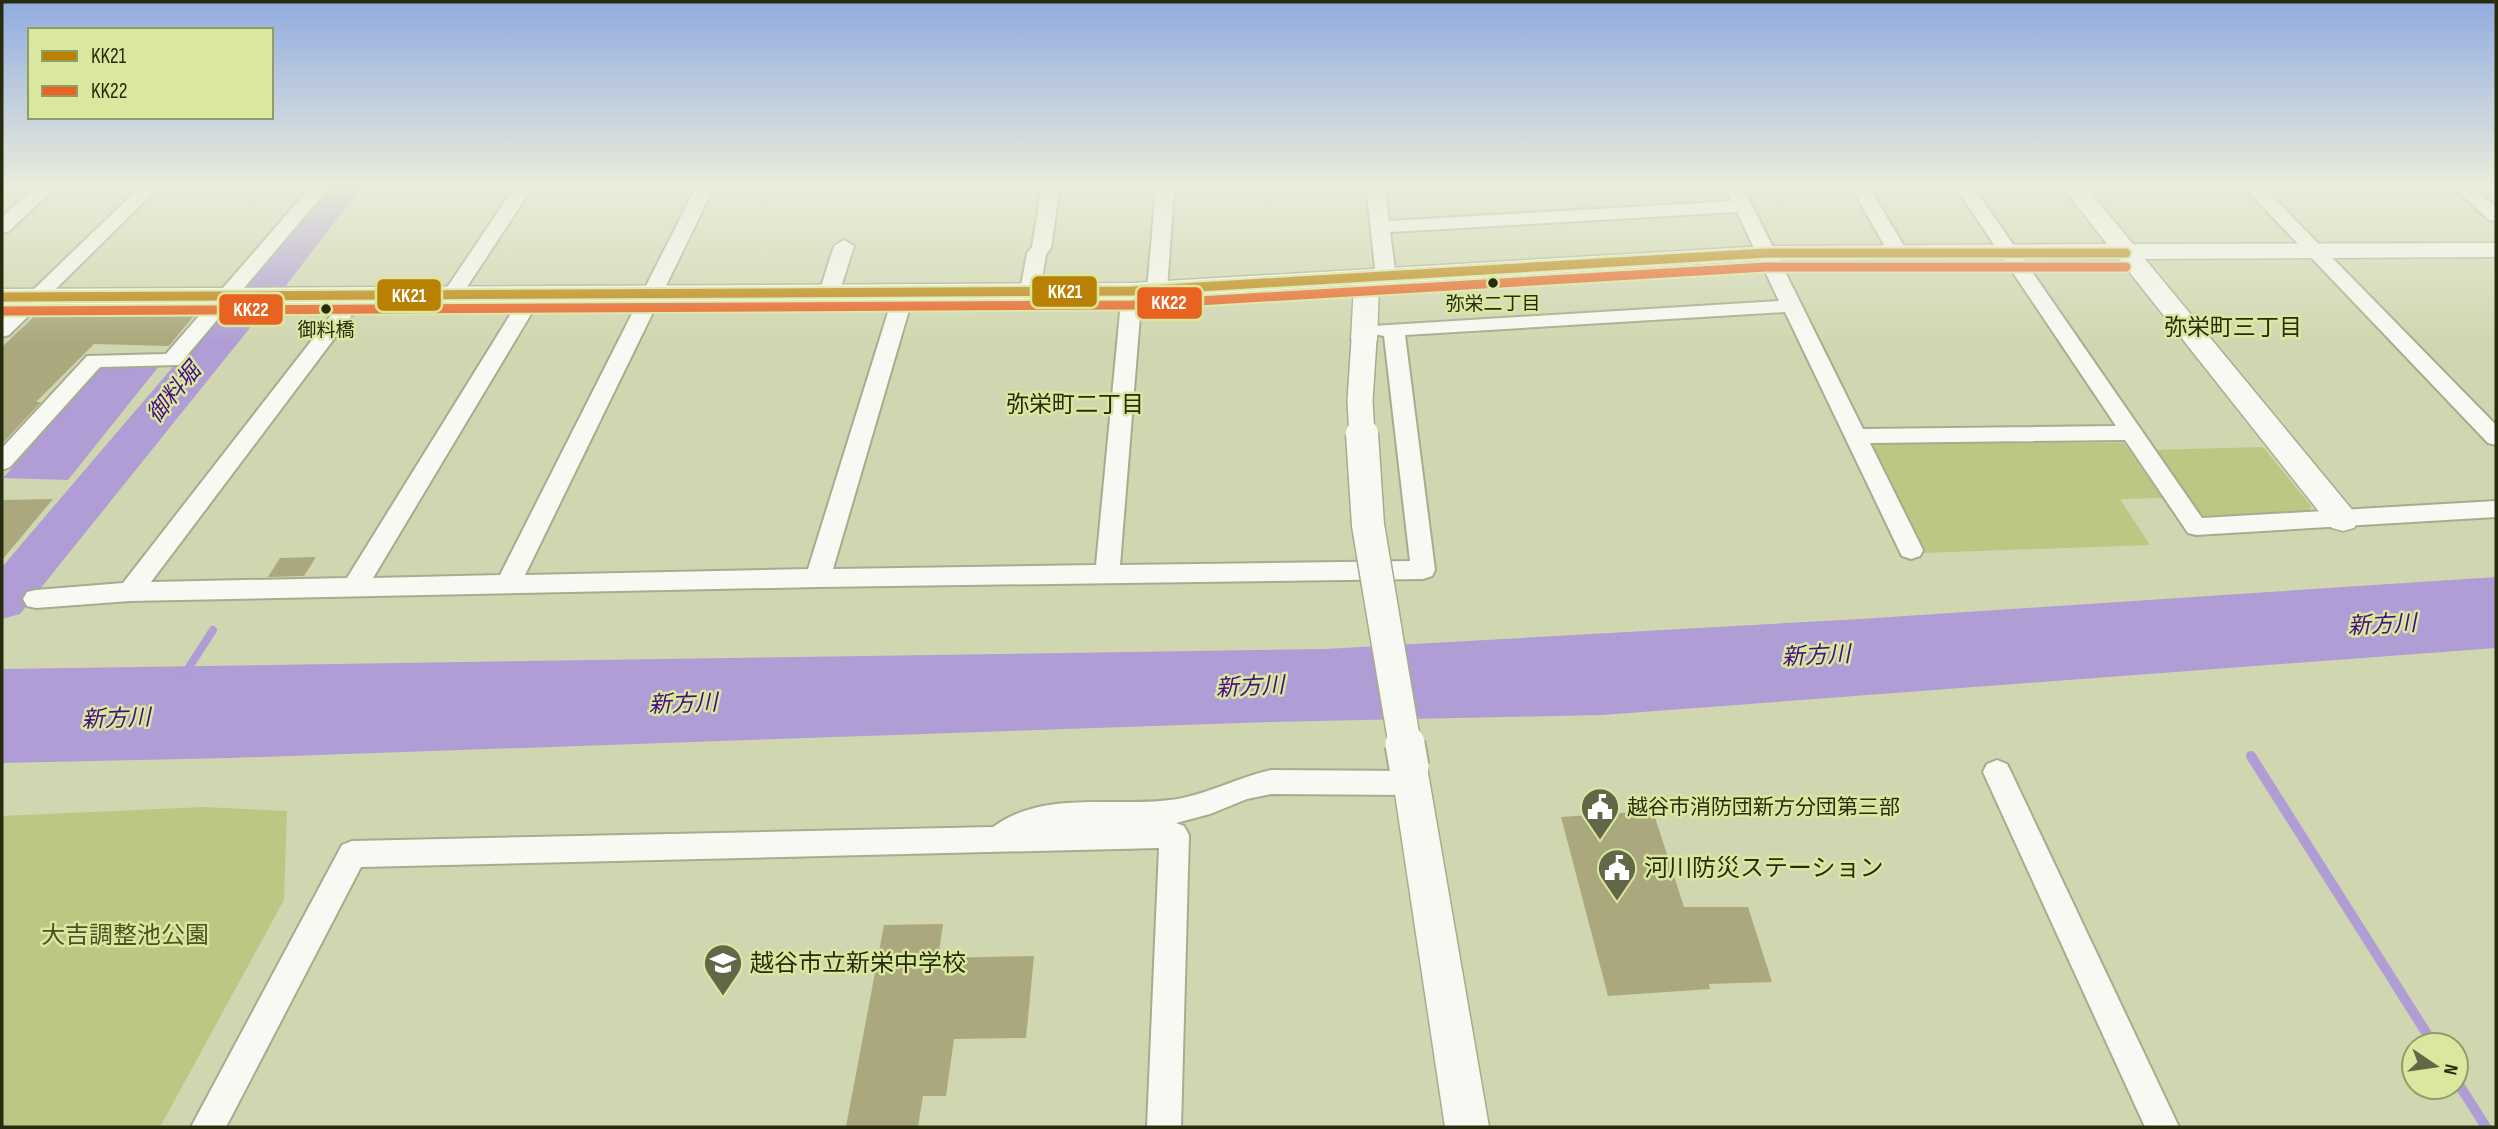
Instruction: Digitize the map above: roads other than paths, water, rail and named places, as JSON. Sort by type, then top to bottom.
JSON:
[{"type":"street","points":[[2,331],[97,238]]},
{"type":"street","points":[[2,462],[94,361],[172,360],[231,296],[279,238]]},
{"type":"street","points":[[452,295],[490,238]]},
{"type":"street","points":[[508,585],[680,238]]},
{"type":"street","points":[[1030,292],[1043,238]]},
{"type":"street","points":[[1107,574],[1144,290],[1155,238]]},
{"type":"street","points":[[1378,238],[1377,278],[1365,335],[1360,412],[1368,525],[1468,1127]]},
{"type":"street","points":[[1758,238],[1911,550]]},
{"type":"street","points":[[1889,238],[1898,253]]},
{"type":"street","points":[[1999,238],[2196,527],[2496,509]]},
{"type":"street","points":[[2114,238],[2343,520]]},
{"type":"street","points":[[2303,238],[2496,438]]},
{"type":"street","points":[[828,293],[844,246]]},
{"type":"street","points":[[2,297],[1144,290],[1766,253],[2496,250]]},
{"type":"street","points":[[818,578],[904,293]]},
{"type":"street","points":[[354,587],[533,294]]},
{"type":"street","points":[[130,592],[357,295]]},
{"type":"street","points":[[1365,335],[1394,330],[1791,306]]},
{"type":"street","points":[[36,599],[130,592],[354,587],[1423,570],[1394,330]]},
{"type":"street","points":[[1854,436],[2131,433]]},
{"type":"street","points":[[1997,772],[2162,1127]]},
{"type":"street","points":[[986,839],[1035,820],[1060,816],[1177,811],[1210,802],[1243,788],[1271,782],[1410,775]]},
{"type":"street","points":[[208,1127],[352,854],[1174,835],[1164,1127]]},
{"type":"water","points":[[163,361],[68,480],[3,478],[106,362]]},
{"type":"water","name":"新方川","points":[[2496,577],[2496,648],[1602,715],[1270,722],[230,758],[2,763],[2,669],[1325,649],[1860,619]]},
{"type":"waterway","name":"御料堀","points":[[2,601],[243,310],[248,308],[303,238]]},
{"type":"waterway","points":[[184,675],[213,630]]},
{"type":"waterway","points":[[2251,756],[2425,1031]]},
{"type":"waterway","points":[[2469,1101],[2486,1127]]},
{"type":"place","name":"弥栄二丁目","points":[[1493,283]]},
{"type":"place","name":"御料橋","points":[[326,309]]},
{"type":"place","name":"越谷市消防団新方分団第三部","points":[[1600,841]]},
{"type":"place","name":"河川防災ステーション","points":[[1617,902]]},
{"type":"place","name":"越谷市立新栄中学校","points":[[723,997]]},
{"type":"district","name":"弥栄町三丁目","points":[[2233,328]]},
{"type":"district","name":"弥栄町二丁目","points":[[1075,405]]},
{"type":"park label","name":"大吉調整池公園","points":[[125,935]]}]
